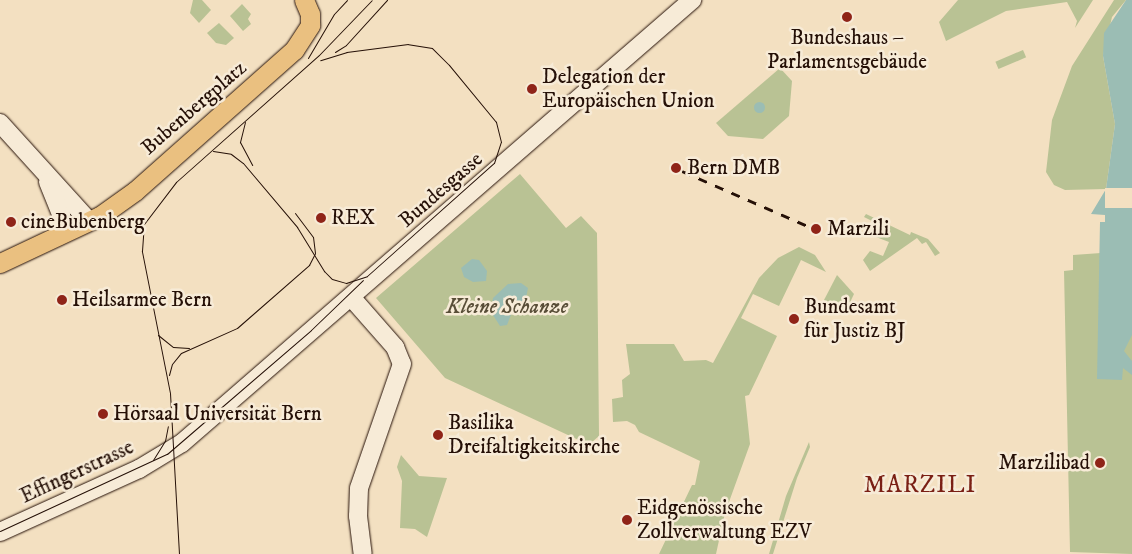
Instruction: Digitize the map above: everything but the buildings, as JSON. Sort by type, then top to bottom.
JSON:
[{"type":"main road","name":"Bubenbergplatz","points":[[0,263],[94,219],[135,191],[294,50],[310,25],[310,14],[304,0]]},
{"type":"street","name":"Bundesgasse","points":[[172,450],[692,0]]},
{"type":"street","points":[[0,122],[44,170],[61,215],[58,236]]},
{"type":"street","points":[[44,170],[57,173],[94,219]]},
{"type":"street","points":[[351,297],[396,349],[402,366],[360,483],[358,510],[363,554]]},
{"type":"street","name":"Effingerstrasse","points":[[0,532],[140,469],[172,450]]},
{"type":"green space","points":[[193,0],[202,0],[211,10],[199,23],[190,13]]},
{"type":"green space","points":[[958,0],[1093,0],[1075,28],[1077,21],[1067,2],[1006,11],[946,41],[939,22]]},
{"type":"green space","points":[[1114,0],[1126,0],[1112,17],[1103,56],[1115,124],[1106,189],[1065,190],[1054,185],[1046,172],[1052,120],[1072,66]]},
{"type":"green space","points":[[242,4],[251,14],[248,19],[251,24],[243,31],[230,16]]},
{"type":"green space","points":[[219,23],[234,38],[226,45],[216,43],[207,33]]},
{"type":"green space","points":[[1023,50],[1026,57],[999,69],[995,62]]},
{"type":"green space","points":[[780,68],[792,81],[789,116],[763,139],[728,136],[716,123]]},
{"type":"green space","name":"Kleine Schanze","points":[[520,174],[566,228],[581,216],[597,233],[599,436],[591,443],[583,442],[445,378],[376,298]]},
{"type":"green space","points":[[866,214],[910,235],[911,232],[928,239],[940,253],[935,256],[926,242],[922,244],[917,238],[870,271],[863,260],[870,251],[883,256],[889,242],[876,237],[880,225],[864,217]]},
{"type":"green space","points":[[799,247],[815,255],[826,272],[801,260],[779,306],[753,294],[741,318],[777,336],[749,395],[745,396],[750,444],[725,513],[716,554],[659,554],[692,485],[695,485],[700,461],[639,432],[635,425],[627,421],[613,422],[612,399],[623,397],[622,380],[630,374],[626,344],[674,344],[684,361],[706,360],[713,363],[759,278],[778,258]]},
{"type":"green space","name":"Marzilibad","points":[[1101,253],[1132,257],[1132,554],[1070,552],[1064,271],[1073,270],[1073,255]]},
{"type":"green space","points":[[837,275],[854,294],[846,311],[824,300]]},
{"type":"green space","points":[[809,442],[810,447],[797,478],[773,554],[769,554],[786,496]]},
{"type":"green space","points":[[401,455],[419,476],[447,478],[427,537],[415,529],[400,528],[402,481],[397,467]]},
{"type":"water","points":[[1126,0],[1132,0],[1132,335],[1124,351],[1132,361],[1132,375],[1123,368],[1122,380],[1097,379],[1100,222],[1105,222],[1105,215],[1091,214],[1106,189],[1115,124],[1103,56],[1104,33]]},
{"type":"water","points":[[759,101],[765,107],[759,113],[753,107]]},
{"type":"water","points":[[472,259],[479,260],[487,271],[486,281],[473,282],[464,277],[461,268]]},
{"type":"water","points":[[521,283],[528,288],[526,298],[512,312],[507,325],[500,326],[491,312],[493,298],[508,284]]},
{"type":"pier","points":[[1105,188],[1132,188],[1132,208],[1105,208]]},
{"type":"tram line","points":[[308,58],[334,14],[347,0]]},
{"type":"tram line","points":[[179,554],[170,393],[142,251],[144,224],[176,182],[319,55],[372,0]]},
{"type":"tram line","points":[[335,52],[346,45],[387,0]]},
{"type":"tram line","points":[[213,151],[231,154],[243,163],[297,227],[324,271],[332,279],[346,283],[367,276],[494,163],[501,142],[496,122],[449,65],[432,48],[408,44],[347,52],[320,60]]},
{"type":"tram line","points":[[245,122],[240,142],[252,165]]},
{"type":"tram line","points":[[169,375],[172,364],[181,353],[237,328],[309,265],[315,253],[313,237],[295,213]]},
{"type":"tram line","points":[[0,531],[167,454],[311,330],[363,280]]},
{"type":"tram line","points":[[158,335],[173,347],[189,348]]},
{"type":"tram line","points":[[153,460],[165,441],[168,426]]},
{"type":"railway","points":[[682,171],[810,227]]},
{"type":"place","name":"Bundeshaus – Parlamentsgebäude","points":[[847,17]]},
{"type":"place","name":"Delegation der Europäischen Union","points":[[532,89]]},
{"type":"place","name":"Bern DMB","points":[[676,168]]},
{"type":"place","name":"REX","points":[[321,218]]},
{"type":"place","name":"cineBubenberg","points":[[11,222]]},
{"type":"place","name":"Marzili","points":[[816,229]]},
{"type":"place","name":"Heilsarmee Bern","points":[[62,300]]},
{"type":"place","name":"Bundesamt für Justiz BJ","points":[[794,319]]},
{"type":"place","name":"Hörsaal Universität Bern","points":[[103,414]]},
{"type":"place","name":"Basilika Dreifaltigkeitskirche","points":[[438,435]]},
{"type":"place","name":"Marzilibad","points":[[1100,463]]},
{"type":"place","name":"Eidgenössische Zollverwaltung EZV","points":[[627,520]]},
{"type":"district","name":"MARZILI","points":[[920,486]]}]
